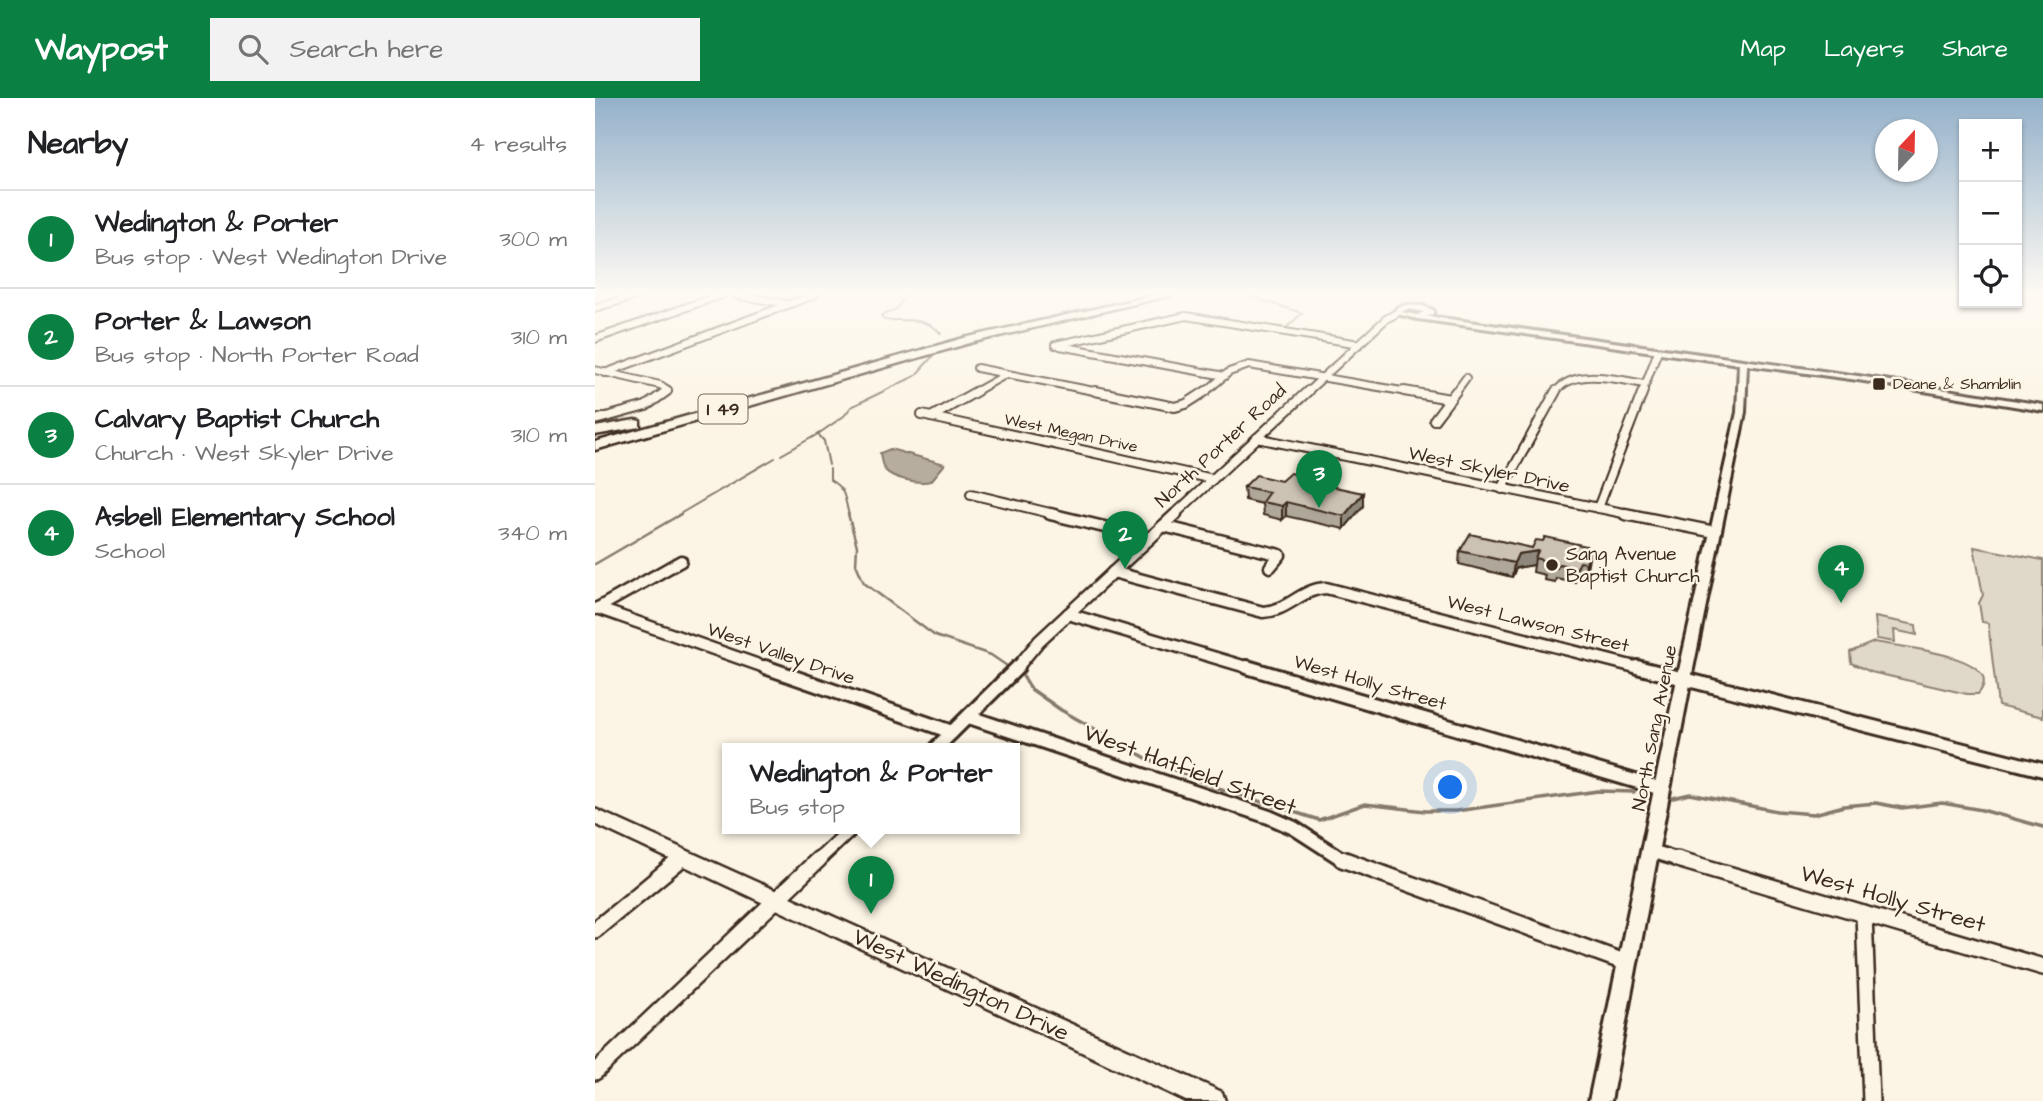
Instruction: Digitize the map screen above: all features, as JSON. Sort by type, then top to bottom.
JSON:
[{"type":"highway","name":"I 49","points":[[595,437],[938,342]]},
{"type":"highway","name":"I 49","points":[[595,446],[966,342]]},
{"type":"highway","points":[[595,453],[850,373]]},
{"type":"highway","points":[[595,431],[659,419]]},
{"type":"main road","name":"West Wedington Drive","points":[[595,816],[1213,1101]]},
{"type":"street","points":[[605,373],[688,342]]},
{"type":"street","points":[[1069,342],[1055,345],[1225,376]]},
{"type":"street","points":[[1346,342],[1360,344]]},
{"type":"street","name":"North Porter Road","points":[[941,743],[1067,614],[1362,342]]},
{"type":"street","points":[[1589,342],[1858,377],[2043,408]]},
{"type":"street","points":[[1598,508],[1658,351]]},
{"type":"street","name":"North Sang Avenue","points":[[1600,1101],[1683,679],[1742,402],[1743,362]]},
{"type":"street","points":[[977,368],[1180,407],[1190,404],[1225,376],[1243,366],[1450,399]]},
{"type":"street","points":[[595,370],[660,385],[669,390],[648,404],[595,420]]},
{"type":"street","name":"West Megan Drive","points":[[1007,374],[927,416],[1213,479]]},
{"type":"street","points":[[1434,421],[1466,378]]},
{"type":"street","points":[[1502,489],[1557,388],[1565,382],[1581,378],[1602,378],[1645,384]]},
{"type":"street","name":"West Skyler Drive","points":[[1257,438],[1715,532]]},
{"type":"street","points":[[971,494],[1150,538]]},
{"type":"street","points":[[1163,526],[1283,551],[1270,566]]},
{"type":"street","points":[[596,609],[681,561]]},
{"type":"street","name":"West Lawson Street","points":[[1113,572],[1263,612],[1277,613],[1287,608],[1302,591],[1313,587],[1326,588],[2043,770]]},
{"type":"street","name":"West Valley Drive","points":[[596,609],[952,733]]},
{"type":"street","name":"West Holly Street","points":[[1067,614],[1662,789]]},
{"type":"street","name":"West Hatfield Street","points":[[969,716],[1269,817],[1294,828],[1348,863],[1627,963]]},
{"type":"street","points":[[595,1072],[846,834]]},
{"type":"street","name":"West Holly Street","points":[[1650,850],[2043,967]]},
{"type":"street","points":[[595,930],[684,857]]},
{"type":"street","points":[[1864,914],[1871,1101]]},
{"type":"shaded area","points":[[890,449],[945,464],[931,481],[907,480],[885,470],[880,453]]},
{"type":"shaded area","points":[[1974,547],[2043,560],[2043,717],[1998,706],[1988,623],[1982,622],[1979,603],[1983,595]]},
{"type":"shaded area","points":[[1875,617],[1916,625],[1917,635],[1894,630],[1895,642],[1877,639]]},
{"type":"shaded area","points":[[1874,642],[1946,655],[1979,670],[1984,681],[1978,694],[1967,694],[1871,672],[1851,663],[1850,652]]},
{"type":"building","points":[[1290,473],[1310,477],[1306,481],[1363,493],[1344,516],[1286,502],[1282,506],[1262,502],[1269,492],[1244,487],[1256,475],[1281,481]]},
{"type":"building","points":[[1470,534],[1532,548],[1536,540],[1543,541],[1545,537],[1586,546],[1584,551],[1590,553],[1586,563],[1580,562],[1577,568],[1559,564],[1557,568],[1547,566],[1549,562],[1535,558],[1538,551],[1518,554],[1514,563],[1460,551]]},
{"type":"waterway","points":[[818,434],[844,416],[851,407],[915,376],[932,357]]},
{"type":"waterway","points":[[781,455],[818,434]]},
{"type":"waterway","points":[[818,434],[824,441],[829,465]]},
{"type":"waterway","points":[[678,515],[775,458]]},
{"type":"waterway","points":[[830,469],[830,480],[842,491],[849,515]]},
{"type":"waterway","points":[[595,564],[681,514]]},
{"type":"waterway","points":[[848,514],[857,546],[856,564],[864,583],[935,636],[991,655],[1010,668]]},
{"type":"waterway","points":[[1023,676],[1031,689],[1061,710],[1148,759],[1212,786],[1319,820],[1365,804],[1425,811],[1456,811],[1598,791],[1634,792]]},
{"type":"waterway","points":[[1673,798],[1690,794],[1777,811],[1814,814],[1844,806],[1876,803],[1902,808],[1942,803],[1982,810],[2043,827]]},
{"type":"place","name":"Deane & Shamblin","points":[[1879,384]]},
{"type":"place","name":"Calvary Baptist Church","points":[[1319,508]]},
{"type":"place","name":"Sang Avenue Baptist Church","points":[[1552,565]]},
{"type":"place","name":"Porter & Lawson","points":[[1125,569]]},
{"type":"place","name":"Asbell Elementary School","points":[[1841,603]]},
{"type":"place","name":"Wedington & Porter","points":[[871,914]]}]
